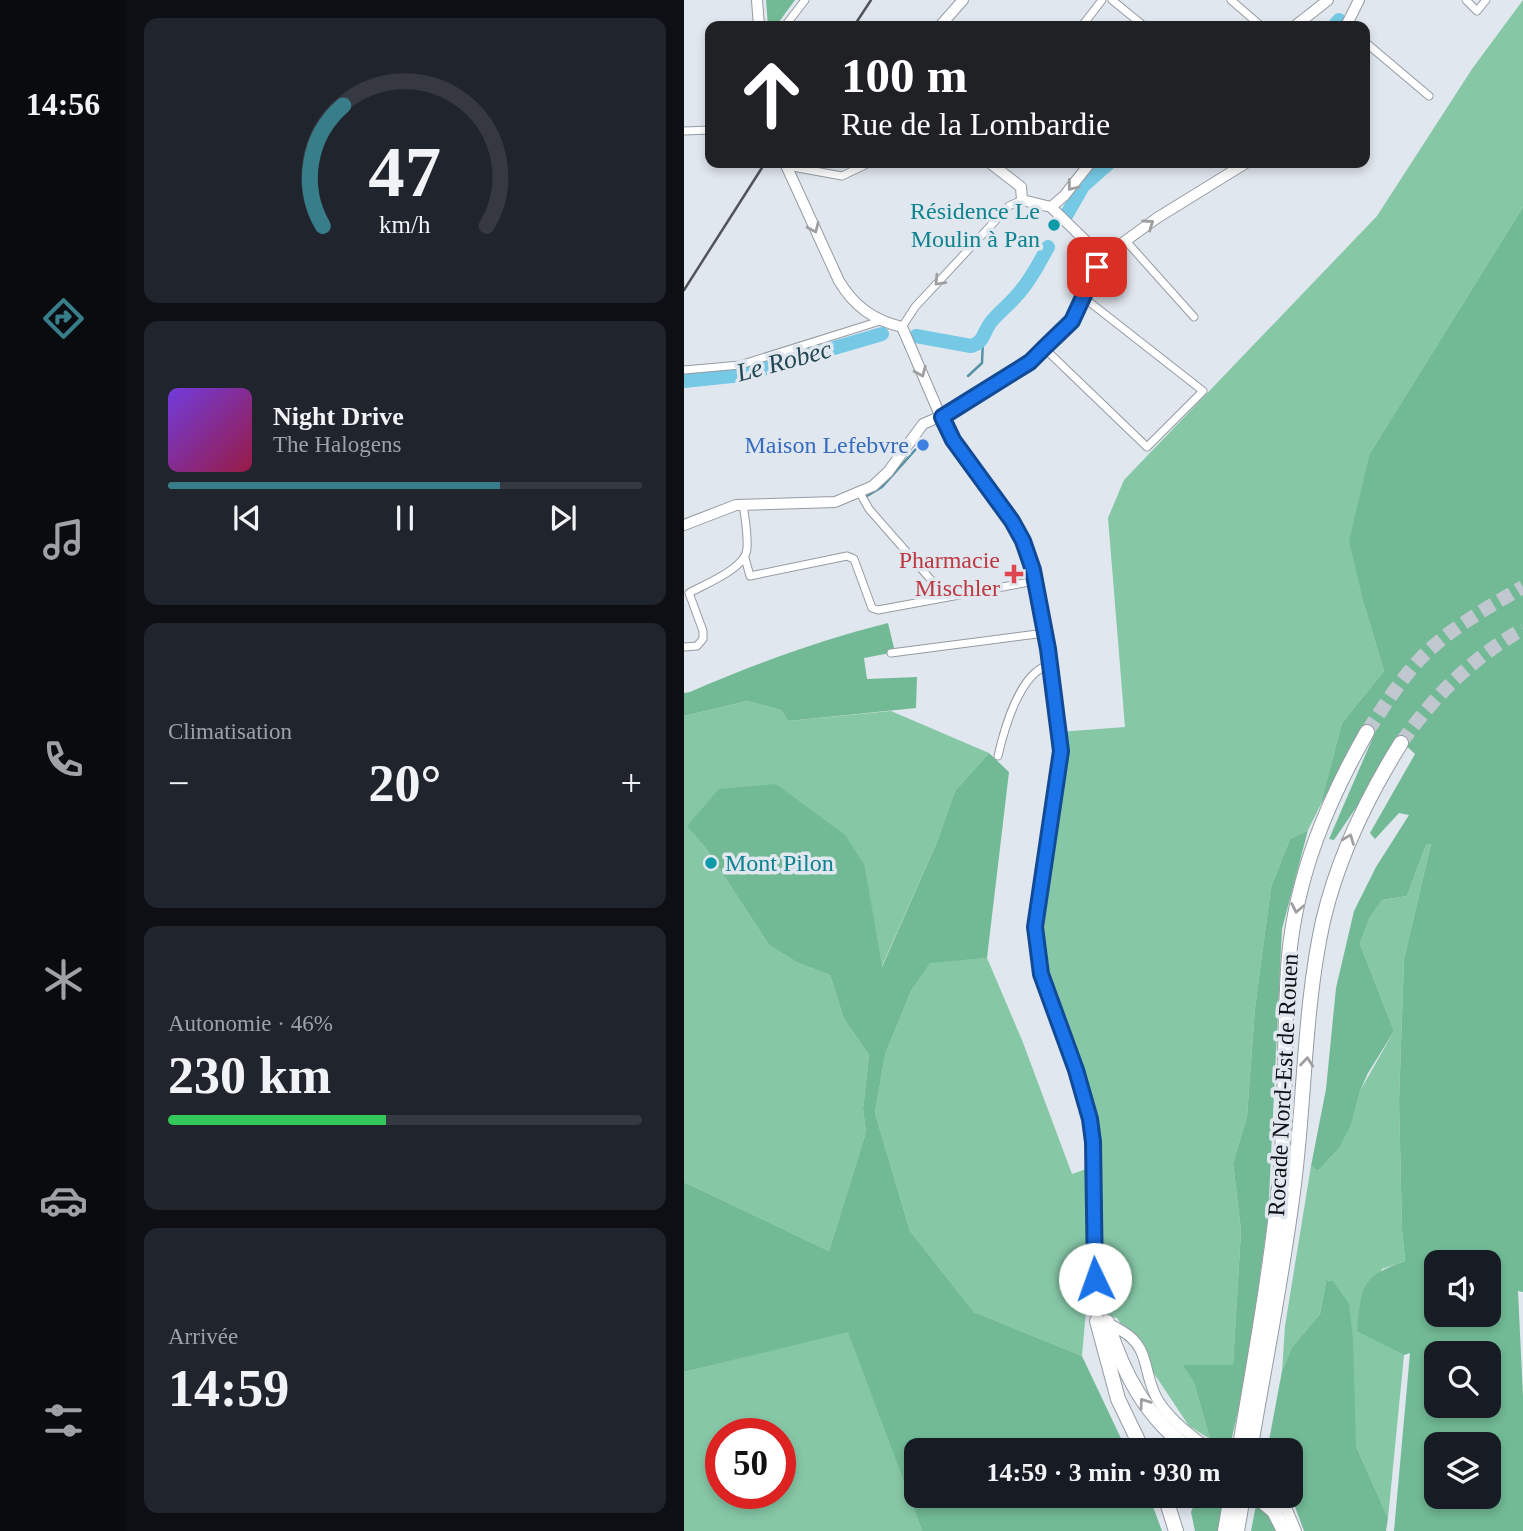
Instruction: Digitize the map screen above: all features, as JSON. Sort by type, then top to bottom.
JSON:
[{"type":"highway","name":"Rocade Nord-Est de Rouen","points":[[1246,1438],[1276,1214],[1284,1131],[1287,990],[1296,911],[1308,860],[1324,816],[1367,732]]},
{"type":"highway","name":"Rocade Nord-Est de Rouen","points":[[1247,1438],[1294,1187],[1312,996],[1324,921],[1357,819],[1401,743]]},
{"type":"highway","points":[[1102,1321],[1118,1399],[1137,1438]]},
{"type":"highway","points":[[1102,1321],[1128,1379],[1148,1409],[1176,1438]]},
{"type":"highway","points":[[1169,1508],[1176,1531]]},
{"type":"highway","points":[[1225,1531],[1233,1508]]},
{"type":"highway","points":[[1233,1508],[1237,1531]]},
{"type":"highway","points":[[1270,1508],[1284,1531]]},
{"type":"main road","points":[[758,0],[759,21]]},
{"type":"main road","points":[[944,21],[963,0]]},
{"type":"main road","points":[[1301,21],[1328,0]]},
{"type":"main road","points":[[1348,21],[1355,1]]},
{"type":"main road","points":[[789,168],[839,281],[857,304],[880,320],[902,327],[953,440],[1019,532],[1027,550],[1045,633],[1061,751],[1036,908],[1036,945],[1041,974],[1085,1097],[1091,1130],[1095,1279],[1102,1321],[1126,1333],[1139,1344],[1158,1401],[1194,1438]]},
{"type":"main road","points":[[996,168],[1021,187],[1022,200],[1051,207],[1097,252],[1109,257]]},
{"type":"main road","points":[[1051,207],[1064,196],[1086,168]]},
{"type":"main road","points":[[1097,267],[1126,240],[1238,168]]},
{"type":"main road","points":[[684,526],[736,505],[835,502],[873,486],[888,472],[923,424],[942,417],[1030,362],[1072,321],[1097,267],[1097,252]]},
{"type":"main road","points":[[1285,1508],[1296,1531]]},
{"type":"street","points":[[789,21],[805,0]]},
{"type":"street","points":[[1086,21],[1102,0]]},
{"type":"street","points":[[1112,0],[1138,21]]},
{"type":"street","points":[[1231,0],[1255,21]]},
{"type":"street","points":[[1466,0],[1477,11],[1486,0]]},
{"type":"street","points":[[1370,46],[1429,96]]},
{"type":"street","points":[[684,131],[705,131]]},
{"type":"street","points":[[805,168],[842,176],[859,168]]},
{"type":"street","points":[[902,327],[915,307],[1009,206],[1022,200]]},
{"type":"street","points":[[1126,240],[1194,317]]},
{"type":"street","points":[[1044,348],[1147,447],[1203,391],[1083,297]]},
{"type":"street","points":[[684,370],[739,365],[880,320]]},
{"type":"street","points":[[860,493],[869,509],[946,597]]},
{"type":"street","points":[[684,648],[697,646],[703,639],[703,631],[689,593],[732,569],[745,558],[748,550],[743,504]]},
{"type":"street","points":[[745,558],[750,576],[847,556],[854,558],[872,608],[878,610],[1035,581]]},
{"type":"street","points":[[891,653],[1045,633]]},
{"type":"street","points":[[998,756],[1002,736],[1024,687],[1038,670],[1050,665]]},
{"type":"green space","points":[[766,0],[795,0],[780,21],[768,21]]},
{"type":"green space","points":[[1523,0],[1523,207],[1370,453],[1364,604],[1384,671],[1342,723],[1320,806],[1308,830],[1290,839],[1271,887],[1255,1008],[1247,1117],[1233,1163],[1241,1230],[1233,1366],[1184,1366],[1194,1383],[1208,1438],[1189,1426],[1117,1318],[1086,1311],[1082,1356],[974,1312],[910,1231],[875,1113],[885,1055],[911,991],[930,962],[987,958],[1022,1040],[1072,1174],[1092,1167],[1086,1111],[1035,958],[1059,732],[1125,727],[1108,518],[1124,480],[1377,216],[1472,69]]},
{"type":"green space","points":[[1523,207],[1523,1292],[1518,1291],[1523,1397],[1523,1531],[1394,1531],[1410,1353],[1404,1355],[1357,1331],[1360,1303],[1366,1285],[1379,1272],[1405,1261],[1399,1101],[1404,959],[1431,844],[1426,845],[1407,896],[1382,900],[1369,919],[1360,944],[1394,1031],[1368,1073],[1360,1091],[1351,1126],[1340,1147],[1318,1171],[1311,1166],[1326,1089],[1336,988],[1354,911],[1376,867],[1409,815],[1399,813],[1375,839],[1370,833],[1415,754],[1398,738],[1334,840],[1329,839],[1374,735],[1362,730],[1320,806],[1342,723],[1384,671],[1349,541],[1370,453]]},
{"type":"green space","points":[[888,623],[895,652],[864,658],[867,679],[917,677],[916,708],[788,721],[781,710],[747,701],[684,716],[684,693],[788,653]]},
{"type":"green space","points":[[747,701],[781,710],[788,721],[891,711],[989,753],[955,791],[937,842],[881,968],[865,866],[688,826],[705,847],[769,945],[798,963],[830,975],[844,1019],[869,1055],[863,1109],[866,1132],[829,1251],[684,1182],[684,716]]},
{"type":"green space","points":[[989,753],[1009,772],[987,958],[930,963],[911,991],[885,1055],[875,1113],[910,1231],[974,1312],[1082,1356],[1121,1438],[904,1438],[904,1483],[848,1332],[684,1372],[684,1182],[829,1251],[866,1132],[863,1109],[869,1055],[844,1019],[830,975],[798,963],[769,945],[705,847],[687,826],[719,789],[776,784],[845,835],[865,866],[882,967],[937,842],[955,791]]},
{"type":"green space","points":[[1308,830],[1282,929],[1268,1218],[1246,1375],[1232,1438],[1210,1438],[1194,1383],[1183,1365],[1233,1365],[1241,1230],[1233,1163],[1247,1117],[1255,1008],[1271,887],[1290,839]]},
{"type":"green space","points":[[1431,844],[1404,959],[1399,1101],[1405,1261],[1382,1269],[1357,1330],[1404,1355],[1388,1518],[1356,1446],[1326,1281],[1320,1314],[1292,1347],[1282,1371],[1285,1326],[1311,1166],[1318,1171],[1340,1147],[1351,1126],[1360,1091],[1394,1031],[1360,944],[1369,919],[1382,900],[1407,896],[1426,845]]},
{"type":"green space","points":[[1326,1281],[1333,1281],[1349,1304],[1353,1338],[1356,1446],[1388,1518],[1386,1531],[1304,1531],[1295,1508],[1303,1508],[1303,1438],[1269,1438],[1282,1371],[1292,1347],[1320,1314]]},
{"type":"green space","points":[[848,1331],[904,1482],[904,1508],[913,1508],[922,1531],[684,1531],[684,1372]]},
{"type":"green space","points":[[913,1508],[1153,1508],[1162,1531],[922,1531]]},
{"type":"green space","points":[[1193,1508],[1225,1508],[1221,1531],[1195,1531],[1191,1512]]},
{"type":"green space","points":[[1255,1508],[1260,1508],[1279,1531],[1251,1531]]},
{"type":"waterway","name":"Le Robec","points":[[1067,214],[1083,186],[1103,168]]},
{"type":"waterway","name":"Le Robec","points":[[916,336],[971,346],[979,342],[991,322],[1027,283],[1048,247]]},
{"type":"waterway","name":"Le Robec","points":[[684,381],[742,375],[882,334]]},
{"type":"waterway","points":[[968,376],[982,363],[983,340]]},
{"type":"waterway","points":[[867,496],[882,487],[916,449]]},
{"type":"tunnel","points":[[1367,732],[1406,675],[1432,647],[1469,619],[1523,587]]},
{"type":"tunnel","points":[[1401,743],[1427,709],[1456,679],[1487,652],[1523,629]]},
{"type":"railway","points":[[857,21],[871,0]]},
{"type":"railway","points":[[684,290],[762,168]]},
{"type":"place","name":"Résidence Le Moulin à Pan","points":[[1054,225]]},
{"type":"place","name":"Maison Lefebvre","points":[[923,445]]},
{"type":"place","name":"Pharmacie Mischler","points":[[1014,574]]},
{"type":"place","name":"Mont Pilon","points":[[711,863]]},
{"type":"route","points":[[1095,1279],[1093,1142],[1090,1119],[1076,1070],[1041,974],[1036,945],[1036,908],[1061,751],[1048,649],[1033,570],[1023,541],[1012,521],[953,440],[942,417],[1030,362],[1072,321],[1097,267]]}]
